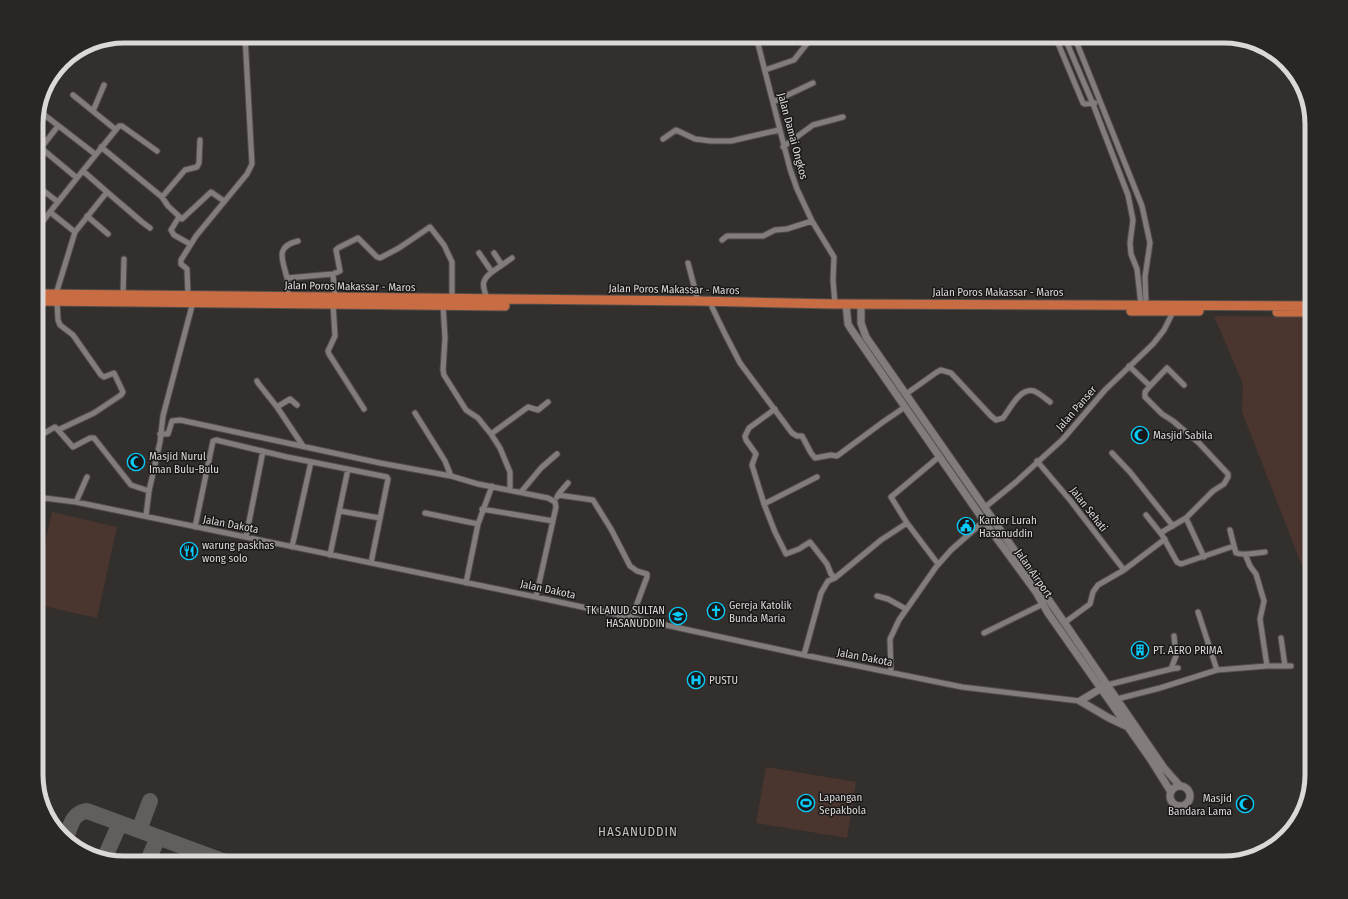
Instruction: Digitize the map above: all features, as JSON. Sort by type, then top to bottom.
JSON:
[{"type":"highway","name":"Jalan Poros Makassar - Maros","points":[[43,295],[56,298],[334,301],[443,305],[487,299],[698,301],[835,304],[846,307]]},
{"type":"highway","name":"Jalan Poros Makassar - Maros","points":[[43,300],[123,295],[190,299],[288,297],[334,301],[452,299],[468,302],[712,307],[1143,305],[1305,306]]},
{"type":"highway","name":"Jalan Poros Makassar - Maros","points":[[861,307],[1173,312],[1305,312]]},
{"type":"street","points":[[146,516],[162,416],[190,299],[187,269],[180,262],[190,244],[247,174],[252,164],[246,43]]},
{"type":"street","name":"Jalan Damai Ongkos","points":[[758,43],[766,70],[783,147],[797,189],[812,221],[834,257],[833,280],[835,304]]},
{"type":"street","points":[[766,70],[794,60],[807,43]]},
{"type":"street","points":[[1058,43],[1083,103],[1093,104],[1100,101]]},
{"type":"street","points":[[1067,43],[1093,104],[1128,195],[1133,220],[1130,243],[1131,254],[1137,269],[1143,305]]},
{"type":"street","points":[[1077,43],[1142,206],[1150,243],[1143,305]]},
{"type":"street","points":[[773,102],[813,83]]},
{"type":"street","points":[[93,111],[104,85]]},
{"type":"street","points":[[74,95],[115,129]]},
{"type":"street","points":[[44,115],[96,154]]},
{"type":"street","points":[[783,147],[813,125],[843,117]]},
{"type":"street","points":[[43,142],[58,126]]},
{"type":"street","points":[[43,221],[118,126],[122,126],[157,150]]},
{"type":"street","points":[[663,139],[676,130],[695,139],[731,141],[779,130]]},
{"type":"street","points":[[162,197],[185,170],[197,167],[200,140]]},
{"type":"street","points":[[101,147],[162,197],[168,206],[182,219],[211,192],[224,201]]},
{"type":"street","points":[[43,151],[77,178]]},
{"type":"street","points":[[83,171],[150,228]]},
{"type":"street","points":[[43,190],[58,202]]},
{"type":"street","points":[[58,430],[99,410],[123,392],[114,372],[104,376],[101,375],[73,335],[60,325],[58,320],[56,298],[75,232],[107,192]]},
{"type":"street","points":[[50,212],[75,232]]},
{"type":"street","points":[[87,216],[108,234]]},
{"type":"street","points":[[179,217],[170,230],[174,235],[190,244]]},
{"type":"street","points":[[722,240],[727,236],[762,236],[775,230],[787,229],[812,221]]},
{"type":"street","points":[[287,278],[333,274],[340,271],[336,250],[358,238],[377,257],[380,258],[399,248],[430,227],[444,245],[452,262],[452,299]]},
{"type":"street","points":[[288,297],[287,278],[281,259],[283,250],[287,245],[298,241]]},
{"type":"street","points":[[479,253],[492,272]]},
{"type":"street","points":[[494,253],[502,265]]},
{"type":"street","points":[[487,299],[484,281],[487,275],[512,258]]},
{"type":"street","points":[[123,295],[124,259]]},
{"type":"street","points":[[688,264],[698,301]]},
{"type":"street","points":[[333,274],[335,336],[328,351],[364,409]]},
{"type":"street","points":[[443,305],[445,338],[444,375],[466,410],[478,418],[500,448],[510,472],[510,489]]},
{"type":"street","points":[[712,307],[724,334],[740,362],[792,433],[797,436],[802,436],[815,458],[837,456],[900,409],[905,407]]},
{"type":"street","name":"Jalan Airport","points":[[846,307],[848,324],[851,329],[906,394],[974,499],[984,521],[1064,622],[1126,726],[1151,760],[1171,792]]},
{"type":"street","name":"Jalan Airport","points":[[861,307],[862,329],[876,358],[905,407],[940,456],[974,499],[984,508],[1039,591],[1043,604],[1104,687],[1117,699],[1164,768],[1180,786]]},
{"type":"street","name":"Jalan Panser","points":[[984,508],[1016,482],[1037,461],[1063,439],[1105,390],[1160,336],[1173,312]]},
{"type":"street","points":[[1128,366],[1150,386]]},
{"type":"street","points":[[1164,537],[1163,531],[1186,518],[1213,492],[1224,484],[1228,477],[1228,474],[1199,443],[1173,420],[1162,414],[1145,397],[1145,392],[1167,368],[1184,385]]},
{"type":"street","points":[[906,394],[941,370],[951,373],[996,420],[1003,418],[1023,392],[1029,390],[1035,392],[1050,402]]},
{"type":"street","points":[[257,381],[302,446]]},
{"type":"street","points":[[276,407],[290,399],[297,405]]},
{"type":"street","points":[[491,434],[528,407],[538,410],[548,402]]},
{"type":"street","points":[[775,409],[749,428],[745,436],[746,440],[756,454],[752,465],[764,504],[775,532],[786,554],[799,549],[810,542],[827,564],[835,578]]},
{"type":"street","points":[[415,413],[445,461],[450,476]]},
{"type":"street","points":[[160,434],[168,434],[172,421],[180,420],[510,489],[548,498],[555,502]]},
{"type":"street","points":[[43,434],[55,427],[73,447],[90,438],[94,438],[131,485],[150,491]]},
{"type":"street","points":[[195,527],[213,441],[216,440],[310,462],[388,478],[371,563]]},
{"type":"street","points":[[246,537],[263,451]]},
{"type":"street","points":[[1112,453],[1130,472],[1173,526]]},
{"type":"street","points":[[521,492],[541,468],[557,454]]},
{"type":"street","points":[[938,564],[907,523],[891,497],[940,456]]},
{"type":"street","name":"Jalan Sehati","points":[[1037,461],[1070,500],[1124,570]]},
{"type":"street","points":[[292,546],[310,462]]},
{"type":"street","points":[[330,555],[348,469]]},
{"type":"street","points":[[76,502],[87,477]]},
{"type":"street","points":[[764,504],[817,477]]},
{"type":"street","points":[[536,597],[556,507],[555,502],[558,495],[568,483]]},
{"type":"street","points":[[466,583],[482,509],[492,486]]},
{"type":"street","points":[[558,495],[593,500],[611,529],[630,566],[637,572],[646,574],[647,577],[632,617]]},
{"type":"street","name":"Jalan Dakota","points":[[43,498],[76,502],[146,516],[632,617],[804,655],[962,686],[1080,701]]},
{"type":"street","points":[[482,509],[553,521]]},
{"type":"street","points":[[340,511],[380,518]]},
{"type":"street","points":[[425,513],[478,524]]},
{"type":"street","points":[[1146,515],[1164,537],[1181,564],[1234,546]]},
{"type":"street","points":[[1186,518],[1204,557]]},
{"type":"street","points":[[892,672],[890,639],[895,627],[938,564],[951,550],[984,521]]},
{"type":"street","points":[[804,655],[821,593],[828,581],[835,578],[881,540],[907,523]]},
{"type":"street","points":[[1230,530],[1234,540],[1236,553],[1246,554],[1265,552]]},
{"type":"street","points":[[1064,622],[1090,604],[1095,588],[1124,570],[1164,537]]},
{"type":"street","points":[[1246,554],[1250,566],[1256,574],[1264,601],[1260,619],[1267,666]]},
{"type":"street","points":[[877,596],[888,599],[906,609]]},
{"type":"street","points":[[984,633],[1043,604]]},
{"type":"street","points":[[1198,612],[1217,670]]},
{"type":"street","points":[[1171,669],[1176,656],[1174,636]]},
{"type":"street","points":[[1281,638],[1284,666]]},
{"type":"street","points":[[1117,699],[1160,688],[1217,670],[1267,666],[1291,666]]},
{"type":"street","points":[[1137,728],[1126,726],[1109,718],[1080,701],[1104,687],[1178,668]]},
{"type":"street","points":[[1180,786],[1189,792],[1189,800],[1181,806],[1174,804],[1170,796],[1171,792],[1180,786]]},
{"type":"shaded area","points":[[1214,316],[1305,317],[1305,573],[1242,412],[1243,384]]},
{"type":"shaded area","points":[[52,512],[117,527],[97,618],[43,606],[43,552]]},
{"type":"shaded area","name":"Lapangan Sepakbola","points":[[766,767],[856,782],[847,838],[756,823]]},
{"type":"taxiway","points":[[139,830],[150,801]]},
{"type":"taxiway","points":[[68,833],[75,817],[78,814],[87,811],[209,856]]},
{"type":"taxiway","points":[[106,854],[120,823]]},
{"type":"taxiway","points":[[150,856],[158,837]]},
{"type":"place","name":"Masjid Sabila","points":[[1140,435]]},
{"type":"place","name":"Masjid Nurul Iman Bulu-Bulu","points":[[136,462]]},
{"type":"place","name":"Kantor Lurah Hasanuddin","points":[[966,526]]},
{"type":"place","name":"warung paskhas wong solo","points":[[189,551]]},
{"type":"place","name":"Gereja Katolik Bunda Maria","points":[[716,611]]},
{"type":"place","name":"TK LANUD SULTAN HASANUDDIN","points":[[678,616]]},
{"type":"place","name":"PT. AERO PRIMA","points":[[1140,650]]},
{"type":"place","name":"PUSTU","points":[[696,680]]},
{"type":"place","name":"Lapangan Sepakbola","points":[[806,803]]},
{"type":"place","name":"Masjid Bandara Lama","points":[[1245,804]]},
{"type":"district","name":"HASANUDDIN","points":[[638,831]]}]
